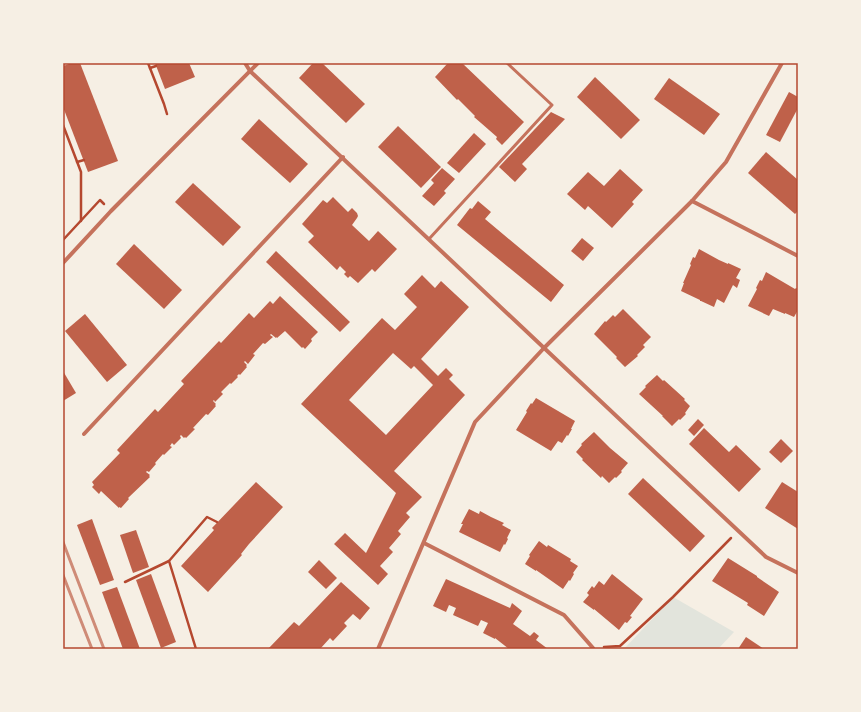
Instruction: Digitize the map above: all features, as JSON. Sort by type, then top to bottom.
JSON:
[{"type":"street","points":[[245,63],[250,71],[766,557],[798,573]]},
{"type":"street","points":[[63,263],[111,211],[258,63]]},
{"type":"street","points":[[378,649],[475,422],[544,348],[692,201],[726,162],[782,63]]},
{"type":"street","points":[[84,434],[343,157]]},
{"type":"street","points":[[692,201],[798,256]]},
{"type":"street","points":[[424,542],[564,615],[593,648]]},
{"type":"lane","points":[[429,238],[552,105],[507,63]]},
{"type":"path","points":[[148,63],[167,114]]},
{"type":"path","points":[[150,68],[156,66]]},
{"type":"path","points":[[63,124],[81,172],[82,221]]},
{"type":"path","points":[[77,162],[84,160]]},
{"type":"path","points":[[125,582],[169,561],[207,517],[217,522]]},
{"type":"path","points":[[593,648],[620,646],[673,597],[738,531]]},
{"type":"path","points":[[169,561],[196,649]]},
{"type":"shaded area","points":[[673,597],[734,632],[718,649],[624,649]]},
{"type":"building","points":[[72,63],[80,63],[118,161],[88,172],[63,107],[63,66]]},
{"type":"building","points":[[155,63],[189,63],[195,77],[165,89]]},
{"type":"building","points":[[313,63],[322,63],[365,104],[346,123],[299,78]]},
{"type":"building","points":[[448,63],[462,63],[524,122],[502,145],[496,139],[497,137],[474,117],[475,116],[435,77]]},
{"type":"building","points":[[595,77],[640,120],[621,139],[577,97]]},
{"type":"building","points":[[669,78],[720,114],[704,135],[654,99]]},
{"type":"building","points":[[789,92],[798,97],[798,108],[780,142],[766,135]]},
{"type":"building","points":[[551,112],[565,119],[522,164],[527,169],[515,182],[499,167]]},
{"type":"building","points":[[259,119],[308,164],[290,183],[241,139]]},
{"type":"building","points":[[398,126],[441,167],[421,188],[378,147]]},
{"type":"building","points":[[474,133],[486,144],[459,173],[447,163]]},
{"type":"building","points":[[766,152],[798,180],[798,211],[795,214],[748,173]]},
{"type":"building","points":[[442,168],[455,179],[444,191],[446,193],[434,206],[422,196],[434,183],[431,180]]},
{"type":"building","points":[[620,169],[643,190],[632,202],[634,204],[612,228],[588,206],[585,210],[567,194],[588,172],[604,186]]},
{"type":"building","points":[[193,183],[241,227],[223,246],[175,202]]},
{"type":"building","points":[[333,197],[348,212],[352,208],[357,213],[358,216],[352,225],[369,241],[378,231],[397,249],[375,272],[372,269],[358,283],[350,276],[348,278],[344,274],[346,272],[340,266],[337,270],[308,242],[314,236],[302,224],[323,200],[327,203]]},
{"type":"building","points":[[478,201],[491,212],[485,219],[564,285],[551,302],[457,225],[470,208],[472,209]]},
{"type":"building","points":[[582,238],[594,248],[583,261],[571,251]]},
{"type":"building","points":[[134,244],[182,290],[164,309],[116,264]]},
{"type":"building","points":[[699,249],[719,260],[741,269],[736,278],[740,280],[737,288],[733,285],[724,303],[717,299],[714,307],[681,291],[693,257],[695,258]]},
{"type":"building","points":[[276,251],[350,322],[340,332],[266,262]]},
{"type":"building","points":[[766,272],[795,289],[798,289],[798,310],[794,317],[773,309],[769,316],[748,306],[760,280],[762,281]]},
{"type":"building","points":[[422,275],[435,288],[441,281],[469,307],[421,359],[438,376],[446,368],[453,375],[449,379],[465,395],[394,471],[422,497],[406,513],[410,517],[398,531],[401,534],[389,548],[393,552],[380,566],[388,574],[378,585],[334,544],[345,533],[366,553],[396,493],[301,404],[382,318],[395,330],[417,307],[404,294]],"holes":[[[393,353],[411,369],[414,366],[433,385],[386,435],[349,400]]]},
{"type":"building","points":[[280,296],[318,332],[311,339],[312,341],[305,349],[303,347],[302,348],[285,331],[277,338],[271,334],[270,335],[273,337],[265,344],[263,343],[253,354],[255,355],[248,364],[245,361],[244,362],[247,367],[221,392],[223,394],[215,402],[214,400],[213,401],[216,406],[208,415],[206,414],[186,438],[181,435],[181,438],[174,445],[172,443],[170,446],[172,447],[164,455],[163,454],[149,472],[146,472],[150,475],[150,477],[128,498],[129,499],[121,508],[119,508],[101,491],[99,494],[92,487],[94,485],[92,482],[120,453],[117,450],[155,409],[158,412],[184,384],[181,381],[219,341],[221,343],[249,313],[254,318],[270,301],[273,304]]},
{"type":"building","points":[[623,309],[651,337],[643,345],[645,347],[637,355],[638,356],[625,367],[594,334],[605,321],[606,322],[613,315],[615,317]]},
{"type":"building","points":[[85,314],[127,365],[107,382],[65,331]]},
{"type":"building","points":[[63,371],[76,393],[63,401]]},
{"type":"building","points":[[657,375],[685,399],[684,400],[690,406],[685,413],[686,414],[672,426],[639,394]]},
{"type":"building","points":[[536,398],[575,421],[568,436],[567,435],[562,443],[558,441],[551,451],[516,430],[531,403],[532,404]]},
{"type":"building","points":[[698,419],[704,425],[694,436],[688,430]]},
{"type":"building","points":[[704,428],[729,452],[736,445],[761,469],[739,492],[689,444]]},
{"type":"building","points":[[594,432],[628,463],[621,471],[622,472],[609,483],[602,476],[601,478],[582,460],[583,459],[576,452],[582,445],[581,444]]},
{"type":"building","points":[[781,439],[793,451],[781,463],[769,452]]},
{"type":"building","points":[[643,478],[705,536],[690,552],[628,494]]},
{"type":"building","points":[[256,482],[283,507],[208,592],[181,566],[214,530],[212,528]]},
{"type":"building","points":[[782,482],[798,492],[798,529],[765,508]]},
{"type":"building","points":[[469,509],[479,514],[480,511],[504,523],[502,525],[511,530],[505,545],[504,544],[500,552],[459,532],[463,524],[461,524]]},
{"type":"building","points":[[92,519],[114,580],[100,585],[77,525]]},
{"type":"building","points":[[136,530],[149,567],[133,573],[120,535]]},
{"type":"building","points":[[539,541],[547,547],[548,545],[571,559],[570,561],[578,566],[570,581],[569,580],[563,589],[525,564],[530,556],[529,555]]},
{"type":"building","points":[[728,558],[779,592],[764,616],[747,605],[748,603],[712,581]]},
{"type":"building","points":[[319,560],[337,578],[326,589],[308,572]]},
{"type":"building","points":[[151,574],[176,642],[161,648],[136,580]]},
{"type":"building","points":[[612,574],[643,599],[630,616],[632,617],[627,623],[625,622],[619,630],[594,609],[583,602],[589,595],[587,593],[592,586],[594,588],[599,581],[604,585]]},
{"type":"building","points":[[446,579],[510,608],[512,603],[522,611],[513,624],[530,636],[534,632],[539,636],[536,640],[548,649],[509,649],[495,638],[483,633],[488,623],[481,620],[478,626],[453,615],[456,608],[449,605],[446,612],[433,606]]},
{"type":"building","points":[[341,582],[370,608],[360,620],[353,614],[344,623],[347,626],[333,641],[330,638],[320,649],[268,649],[294,622],[299,626]]},
{"type":"building","points":[[117,587],[140,649],[123,649],[102,592]]},
{"type":"building","points":[[746,637],[764,649],[738,649]]},
{"type":"railway","points":[[63,542],[104,649]]},
{"type":"railway","points":[[63,575],[92,649]]}]
